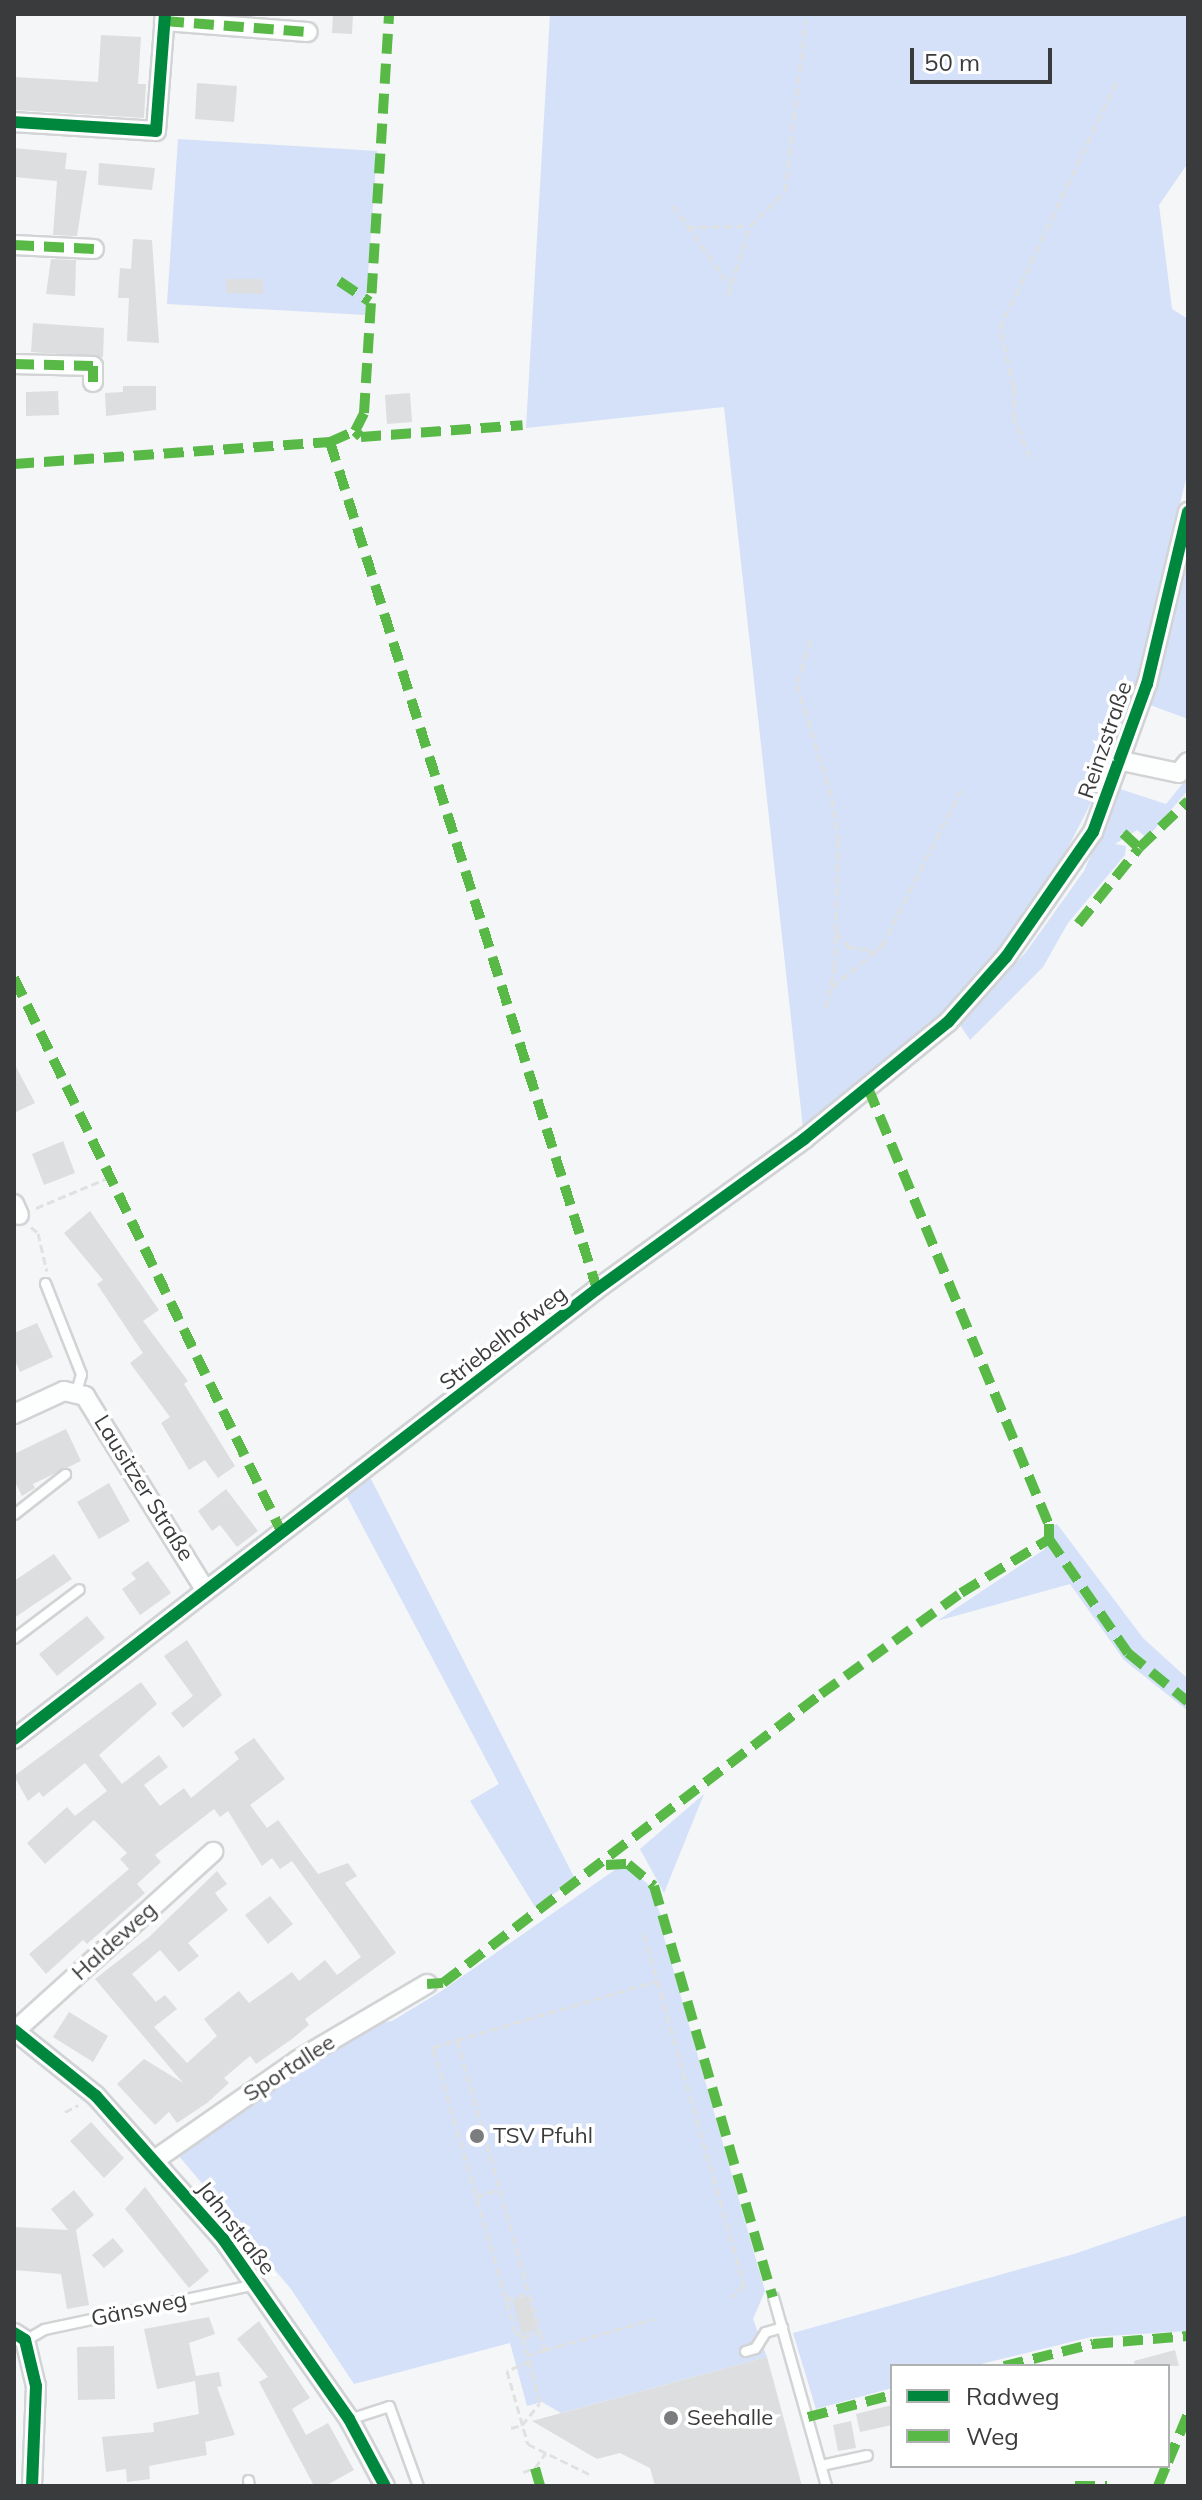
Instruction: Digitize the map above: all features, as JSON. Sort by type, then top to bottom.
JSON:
[{"type":"street","points":[[14,122],[156,131],[165,18],[308,32]]},
{"type":"street","points":[[14,245],[94,249]]},
{"type":"street","points":[[14,364],[93,366],[93,382]]},
{"type":"street","name":"Reinzstraße","points":[[1006,957],[1093,832],[1122,761],[1147,684],[1188,512]]},
{"type":"street","points":[[1122,761],[1179,773],[1188,762]]},
{"type":"street","name":"Striebelhofweg","points":[[14,1739],[868,1088],[948,1022],[1006,957]]},
{"type":"street","points":[[14,1414],[64,1391],[76,1391]]},
{"type":"street","name":"Lausitzer Straße","points":[[76,1391],[92,1404],[206,1591]]},
{"type":"street","name":"Haldeweg","points":[[15,2030],[213,1852]]},
{"type":"street","name":"Sportallee","points":[[156,2159],[298,2060],[427,1984]]},
{"type":"street","name":"Jahnstraße","points":[[15,2030],[96,2096],[156,2159],[255,2284],[349,2419],[385,2486]]},
{"type":"street","points":[[20,2336],[36,2386],[32,2486]]},
{"type":"lane","points":[[45,1283],[81,1374],[76,1391]]},
{"type":"lane","points":[[14,1514],[65,1474]]},
{"type":"lane","points":[[14,1638],[79,1589]]},
{"type":"lane","name":"Gänsweg","points":[[20,2336],[255,2284]]},
{"type":"lane","points":[[773,2297],[826,2486]]},
{"type":"lane","points":[[745,2351],[755,2348],[765,2332],[782,2327]]},
{"type":"lane","points":[[349,2419],[389,2406],[418,2486]]},
{"type":"lane","points":[[821,2465],[867,2455]]},
{"type":"path","points":[[728,295],[750,226],[785,191],[790,173],[806,20]]},
{"type":"path","points":[[1030,457],[1014,419],[1014,387],[1000,328],[1118,78]]},
{"type":"path","points":[[673,205],[730,286]]},
{"type":"path","points":[[688,227],[750,226]]},
{"type":"path","points":[[810,640],[797,685],[832,798],[838,840],[836,932],[825,1012]]},
{"type":"path","points":[[830,989],[877,951],[961,790]]},
{"type":"path","points":[[836,932],[849,947],[877,951]]},
{"type":"path","points":[[45,1283],[38,1233],[16,1210],[110,1177]]},
{"type":"path","points":[[644,1934],[744,2285],[731,2298]]},
{"type":"path","points":[[511,2428],[522,2425],[540,2403],[523,2337],[516,2333],[506,2300],[433,2047],[657,1981]]},
{"type":"path","points":[[457,2040],[545,2350]]},
{"type":"path","points":[[476,2197],[499,2189]]},
{"type":"path","points":[[506,2300],[529,2293]]},
{"type":"path","points":[[528,2355],[654,2319]]},
{"type":"path","points":[[523,2337],[540,2332]]},
{"type":"path","points":[[530,2361],[507,2371],[528,2444],[589,2474]]},
{"type":"path","points":[[523,2472],[535,2468],[546,2452]]},
{"type":"shaded area","points":[[550,14],[1188,14],[1188,163],[1159,205],[1172,309],[1188,319],[1188,471],[1131,702],[1098,789],[1055,873],[998,954],[940,1015],[803,1128],[724,407],[526,428]]},
{"type":"shaded area","points":[[178,139],[377,151],[365,315],[167,304]]},
{"type":"shaded area","points":[[1188,551],[1188,719],[1150,705]]},
{"type":"shaded area","points":[[1188,777],[1188,790],[1147,838],[1137,830],[1115,844],[1126,846],[1125,855],[1068,923],[1043,967],[970,1040],[960,1025],[1026,952],[1084,871],[1120,789],[1166,804]]},
{"type":"shaded area","points":[[370,1477],[575,1879],[535,1907],[470,1801],[499,1784],[346,1495]]},
{"type":"shaded area","points":[[1057,1524],[1143,1638],[1188,1679],[1188,1711],[1124,1660],[1070,1584],[937,1621],[1045,1549],[1045,1529]]},
{"type":"shaded area","points":[[704,1794],[664,1893],[640,1849]]},
{"type":"shaded area","name":"TSV Pfuhl","points":[[619,1867],[631,1870],[649,1885],[665,1926],[661,1927],[765,2291],[753,2319],[767,2357],[561,2413],[542,2402],[527,2406],[510,2343],[354,2384],[291,2289],[178,2155],[296,2071],[369,2024],[392,2021],[440,1992]]},
{"type":"shaded area","points":[[1188,2215],[1188,2331],[1091,2337],[981,2364],[890,2364],[890,2389],[816,2409],[793,2333],[1074,2254]]},
{"type":"building","points":[[333,14],[353,14],[352,34],[332,33]]},
{"type":"building","points":[[101,35],[141,37],[138,84],[146,84],[144,118],[14,110],[14,77],[98,82]]},
{"type":"building","points":[[197,83],[237,86],[234,122],[195,119]]},
{"type":"building","points":[[14,148],[67,153],[65,169],[87,171],[77,236],[53,235],[57,181],[14,177]]},
{"type":"building","points":[[99,163],[155,168],[152,190],[98,185]]},
{"type":"building","points":[[133,239],[152,240],[159,343],[127,341],[129,298],[118,298],[120,268],[131,269]]},
{"type":"building","points":[[51,259],[76,260],[75,296],[46,294]]},
{"type":"building","points":[[226,279],[263,279],[263,294],[226,293]]},
{"type":"building","points":[[33,323],[104,328],[103,357],[31,352]]},
{"type":"building","points":[[123,386],[156,386],[156,410],[106,416],[105,393],[123,392]]},
{"type":"building","points":[[58,391],[59,415],[26,416],[26,392]]},
{"type":"building","points":[[410,393],[412,422],[387,424],[385,395]]},
{"type":"building","points":[[14,1063],[35,1103],[14,1113]]},
{"type":"building","points":[[63,1141],[75,1173],[44,1185],[32,1154]]},
{"type":"building","points":[[90,1211],[159,1310],[143,1321],[188,1381],[184,1384],[235,1466],[218,1478],[205,1460],[189,1470],[161,1423],[170,1417],[130,1363],[143,1353],[97,1284],[103,1280],[64,1233]]},
{"type":"building","points":[[37,1323],[53,1357],[20,1372],[14,1358],[14,1333]]},
{"type":"building","points":[[66,1429],[81,1461],[33,1484],[35,1488],[22,1496],[14,1480],[14,1454]]},
{"type":"building","points":[[109,1483],[130,1521],[99,1539],[77,1502]]},
{"type":"building","points":[[226,1489],[258,1531],[237,1547],[220,1525],[212,1531],[198,1511]]},
{"type":"building","points":[[54,1554],[72,1579],[14,1618],[14,1581]]},
{"type":"building","points":[[148,1561],[171,1593],[140,1615],[122,1589],[136,1579],[131,1573]]},
{"type":"building","points":[[87,1616],[105,1638],[57,1676],[39,1654]]},
{"type":"building","points":[[187,1640],[222,1695],[183,1728],[171,1713],[193,1696],[164,1656]]},
{"type":"building","points":[[141,1682],[157,1704],[99,1755],[122,1784],[159,1755],[168,1767],[144,1785],[160,1806],[184,1788],[191,1798],[239,1759],[234,1752],[254,1738],[285,1779],[250,1805],[267,1828],[278,1820],[318,1874],[348,1863],[357,1876],[345,1883],[396,1953],[305,2019],[309,2025],[292,2039],[256,2064],[250,2056],[224,2078],[229,2083],[207,2103],[177,2123],[169,2112],[155,2125],[117,2084],[144,2059],[183,2083],[95,1979],[149,1937],[217,1871],[227,1884],[215,1893],[228,1910],[188,1943],[199,1956],[179,1972],[160,1950],[132,1974],[156,2002],[165,1995],[177,2009],[154,2027],[187,2063],[217,2036],[204,2019],[239,1991],[249,2003],[292,1972],[299,1981],[325,1960],[337,1975],[361,1957],[292,1861],[280,1869],[272,1858],[262,1866],[228,1811],[220,1817],[214,1809],[155,1855],[161,1862],[137,1884],[145,1893],[87,1944],[83,1940],[46,1974],[29,1954],[129,1869],[120,1859],[127,1853],[94,1820],[45,1864],[27,1843],[67,1807],[75,1816],[107,1791],[85,1763],[43,1797],[39,1792],[28,1801],[14,1776]]},
{"type":"building","points":[[270,1896],[293,1924],[268,1944],[245,1915]]},
{"type":"building","points":[[69,2012],[108,2036],[93,2062],[53,2037]]},
{"type":"building","points":[[91,2122],[124,2158],[104,2178],[70,2141]]},
{"type":"building","points":[[145,2187],[209,2271],[189,2288],[125,2209]]},
{"type":"building","points":[[74,2190],[94,2215],[76,2230],[89,2305],[67,2309],[61,2274],[14,2270],[14,2227],[68,2230],[51,2209]]},
{"type":"building","points":[[113,2238],[124,2251],[104,2268],[92,2255]]},
{"type":"building","points":[[528,2296],[537,2330],[522,2334],[513,2300]]},
{"type":"building","points":[[209,2317],[215,2334],[189,2343],[196,2376],[219,2372],[222,2386],[217,2387],[235,2435],[205,2442],[207,2455],[149,2466],[150,2479],[127,2482],[126,2469],[106,2472],[102,2437],[154,2432],[153,2423],[199,2414],[195,2381],[157,2389],[144,2329]]},
{"type":"building","points":[[259,2321],[310,2398],[292,2409],[306,2435],[328,2423],[354,2470],[325,2486],[314,2486],[259,2382],[268,2377],[237,2339]]},
{"type":"building","points":[[114,2346],[115,2399],[78,2400],[77,2347]]},
{"type":"building","points":[[1175,2350],[1179,2366],[1135,2364],[1134,2361]]},
{"type":"building","name":"Seehalle","points":[[767,2357],[802,2486],[655,2486],[650,2468],[620,2453],[597,2459],[532,2421]]},
{"type":"building","points":[[890,2406],[890,2425],[860,2432],[856,2414]]},
{"type":"building","points":[[851,2421],[856,2448],[838,2451],[833,2425]]},
{"type":"marked path","points":[[14,464],[330,442],[355,431],[364,413],[389,14]]},
{"type":"marked path","points":[[164,21],[308,32]]},
{"type":"marked path","points":[[14,245],[94,249]]},
{"type":"marked path","points":[[339,281],[370,302]]},
{"type":"marked path","points":[[14,364],[93,366],[93,382]]},
{"type":"marked path","points":[[355,431],[361,437],[523,425]]},
{"type":"marked path","points":[[330,442],[597,1289]]},
{"type":"marked path","points":[[1078,924],[1139,848],[1188,801]]},
{"type":"marked path","points":[[1123,833],[1139,848]]},
{"type":"marked path","points":[[14,978],[281,1531]]},
{"type":"marked path","points":[[868,1088],[1049,1524],[1049,1539]]},
{"type":"marked path","points":[[427,1984],[443,1983],[821,1694],[961,1593],[1049,1539],[1128,1653],[1188,1702]]},
{"type":"marked path","points":[[606,1865],[628,1864],[654,1886],[773,2297]]},
{"type":"marked path","points":[[1012,2364],[1093,2344],[1188,2336]]},
{"type":"marked path","points":[[808,2417],[890,2396]]},
{"type":"marked path","points":[[1170,2457],[1188,2414]]},
{"type":"marked path","points":[[535,2468],[540,2486]]},
{"type":"marked path","points":[[1158,2486],[1165,2468]]},
{"type":"marked path","points":[[1075,2486],[1107,2486]]},
{"type":"cycle path","points":[[14,122],[156,131],[165,14]]},
{"type":"cycle path","points":[[14,1739],[597,1289],[804,1139],[948,1022],[1006,957],[1093,832],[1147,684],[1188,512]]},
{"type":"cycle path","points":[[14,2030],[96,2096],[223,2239],[349,2419],[385,2486]]},
{"type":"cycle path","points":[[14,2333],[25,2340],[36,2386],[32,2486]]},
{"type":"place","name":"TSV Pfuhl","points":[[477,2136]]},
{"type":"place","name":"Seehalle","points":[[671,2418]]}]
